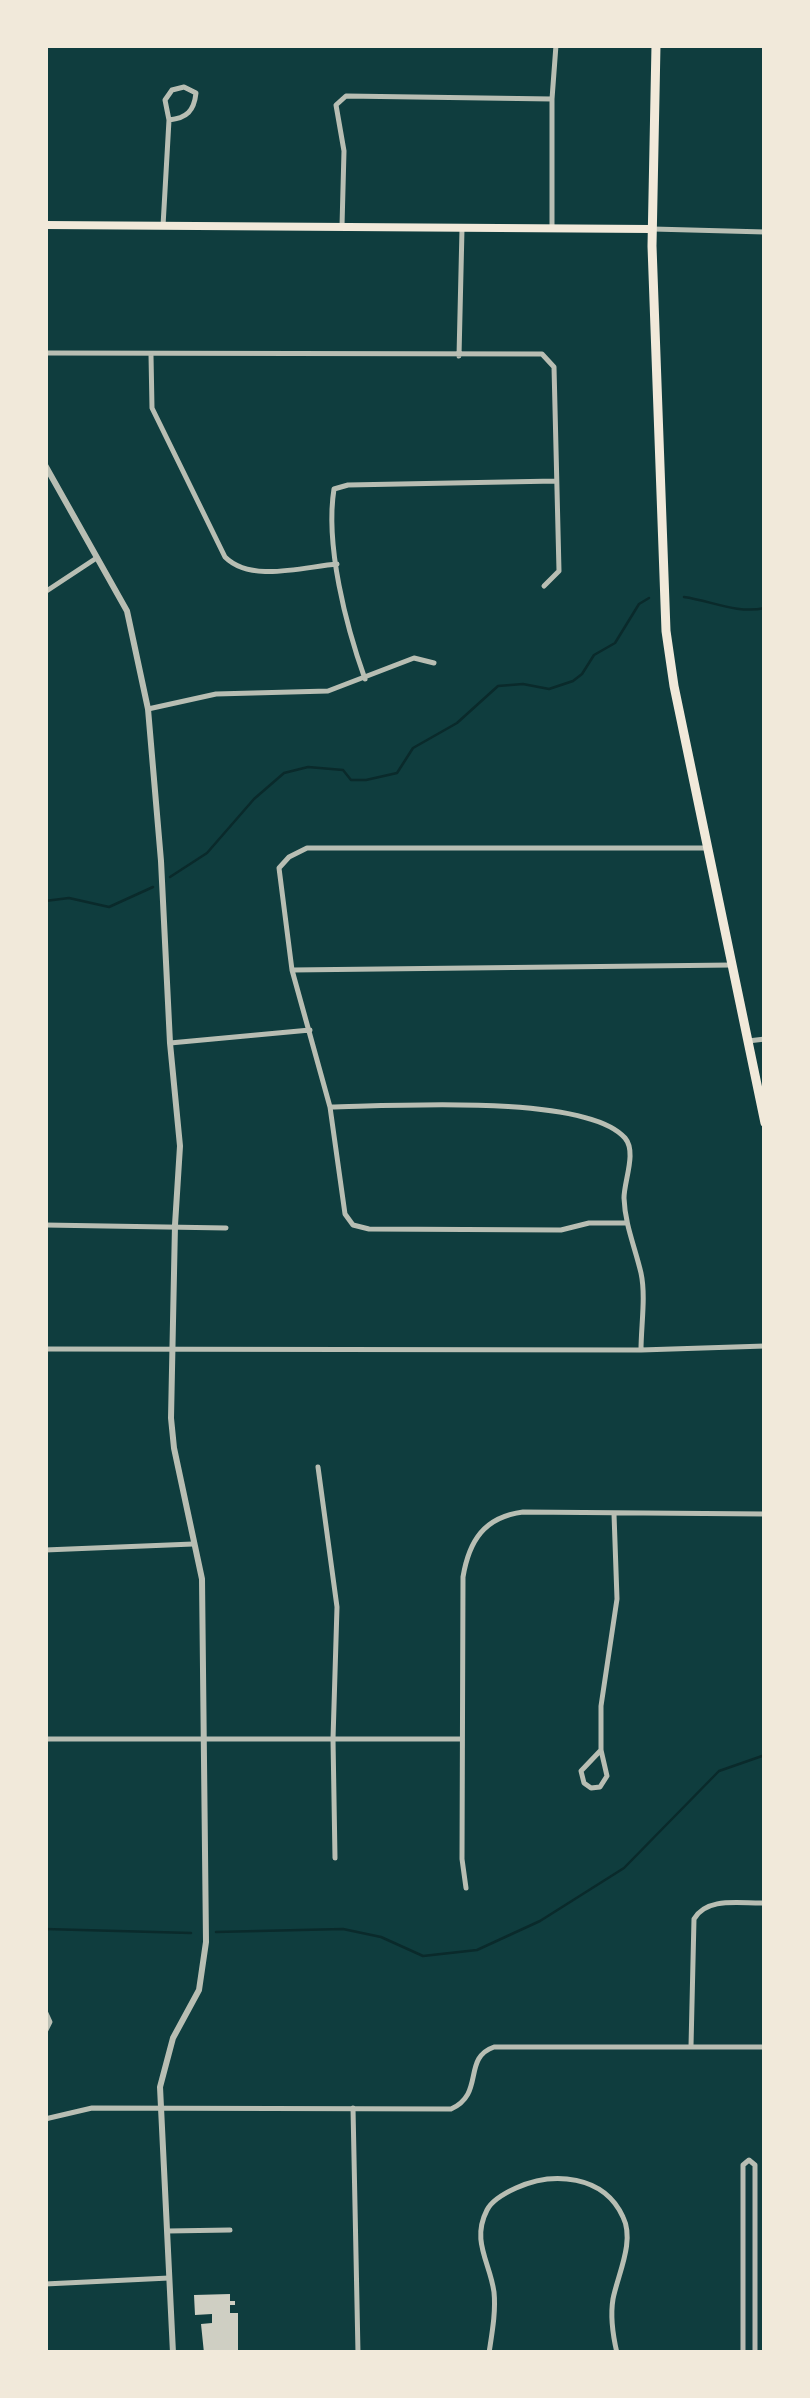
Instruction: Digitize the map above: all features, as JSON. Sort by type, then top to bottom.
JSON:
[{"type":"main road","points":[[656,45],[652,229],[666,632],[765,1123]]},
{"type":"main road","points":[[45,224],[652,229]]},
{"type":"street","points":[[552,228],[556,45]]},
{"type":"street","points":[[164,226],[169,120],[165,100],[172,90],[184,87],[196,93],[190,112],[169,120]]},
{"type":"street","points":[[342,226],[344,151],[336,104],[346,96],[552,99]]},
{"type":"street","points":[[460,356],[462,229]]},
{"type":"street","points":[[652,229],[765,232]]},
{"type":"street","points":[[45,353],[542,354],[554,366],[559,570],[544,586]]},
{"type":"street","points":[[151,355],[152,408],[225,557],[234,567],[249,572],[337,564]]},
{"type":"street","points":[[45,465],[126,610],[148,709],[161,860],[170,1044],[180,1146],[171,1349],[174,1448],[202,1580],[206,1942],[198,1990],[173,2038],[166,2062],[159,2108],[173,2353]]},
{"type":"street","points":[[365,679],[352,644],[337,564],[333,492],[338,487],[558,481]]},
{"type":"street","points":[[45,592],[95,559]]},
{"type":"street","points":[[148,709],[216,694],[328,691],[414,658],[434,663]]},
{"type":"street","points":[[626,1223],[589,1223],[560,1230],[369,1229],[353,1225],[344,1214],[330,1107],[292,970],[278,868],[307,848],[708,848]]},
{"type":"street","points":[[292,970],[732,965]]},
{"type":"street","points":[[170,1044],[310,1030]]},
{"type":"street","points":[[748,1041],[765,1039]]},
{"type":"street","points":[[330,1107],[550,1109],[607,1126],[622,1135],[630,1150],[624,1194],[626,1223],[642,1276],[641,1350]]},
{"type":"street","points":[[45,1225],[226,1228]]},
{"type":"street","points":[[45,1349],[641,1350],[765,1346]]},
{"type":"street","points":[[318,1468],[337,1607],[332,1738],[335,1858]]},
{"type":"street","points":[[466,1888],[462,1859],[462,1577],[467,1552],[480,1531],[504,1514],[522,1512],[765,1514]]},
{"type":"street","points":[[601,1750],[581,1771],[582,1780],[591,1788],[600,1786],[608,1776],[601,1750],[604,1677],[617,1600],[614,1514]]},
{"type":"street","points":[[45,1550],[193,1544]]},
{"type":"street","points":[[45,1739],[462,1740]]},
{"type":"street","points":[[691,2046],[694,1919],[700,1910],[712,1904],[765,1903]]},
{"type":"street","points":[[45,2011],[50,2022],[45,2032]]},
{"type":"street","points":[[45,2120],[92,2108],[451,2109],[470,2095],[476,2062],[483,2051],[494,2047],[765,2047]]},
{"type":"street","points":[[353,2108],[358,2353]]},
{"type":"street","points":[[743,2353],[743,2165],[749,2160],[755,2165],[755,2353]]},
{"type":"street","points":[[490,2353],[494,2288],[479,2241],[488,2206],[506,2192],[536,2178],[565,2178],[584,2181],[600,2190],[624,2218],[627,2242],[612,2304],[617,2353]]},
{"type":"street","points":[[166,2231],[230,2230]]},
{"type":"street","points":[[744,2262],[754,2263]]},
{"type":"street","points":[[743,2274],[755,2274]]},
{"type":"street","points":[[45,2284],[169,2278]]},
{"type":"building","points":[[230,2294],[235,2305],[230,2305],[230,2313],[238,2313],[238,2353],[204,2353],[201,2324],[212,2323],[212,2314],[195,2315],[194,2295]]},
{"type":"waterway","points":[[684,597],[734,608],[765,608]]},
{"type":"waterway","points":[[170,877],[207,853],[254,799],[284,773],[308,767],[343,770],[351,780],[397,773],[413,748],[457,723],[498,686],[523,684],[549,689],[573,681],[594,655],[615,643],[639,604],[649,598]]},
{"type":"waterway","points":[[45,901],[69,898],[109,907],[153,887]]},
{"type":"waterway","points":[[216,1932],[343,1929],[381,1937],[423,1956],[477,1950],[540,1921],[624,1868],[719,1771],[765,1755]]},
{"type":"waterway","points":[[45,1929],[191,1933]]}]
